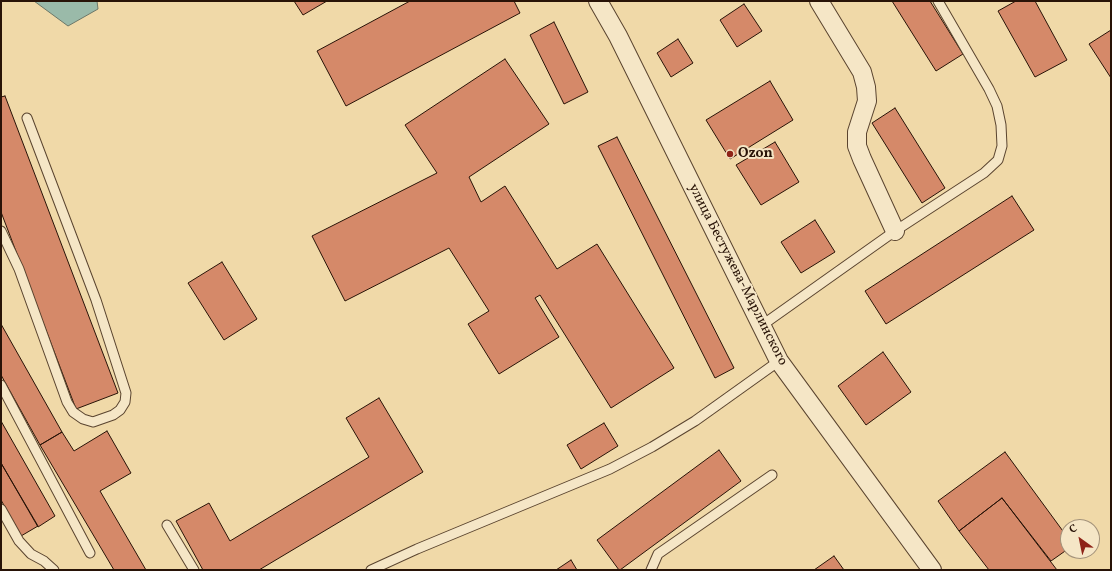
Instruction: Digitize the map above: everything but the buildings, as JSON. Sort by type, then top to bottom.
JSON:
[{"type":"street","name":"улица Бестужева-Марлинского","points":[[598,1],[618,36],[778,362],[932,570]]},
{"type":"street","points":[[819,1],[862,72],[866,87],[867,101],[856,132],[857,146],[895,231]]},
{"type":"lane","points":[[761,326],[895,231],[984,172],[998,160],[1002,146],[1001,125],[997,106],[989,88],[938,1]]},
{"type":"lane","points":[[1,232],[19,269],[67,402],[74,412],[83,419],[93,422],[113,415],[120,410],[125,402],[126,393],[96,300],[27,118]]},
{"type":"lane","points":[[371,570],[417,549],[610,469],[652,447],[695,420],[778,362]]},
{"type":"lane","points":[[1,385],[90,553]]},
{"type":"lane","points":[[650,570],[658,554],[772,475]]},
{"type":"lane","points":[[1,508],[19,541],[31,554],[44,561],[54,570]]},
{"type":"lane","points":[[167,525],[194,570]]},
{"type":"shaded area","points":[[34,1],[97,1],[98,9],[68,26]]},
{"type":"place","name":"Ozon","points":[[730,154]]}]
